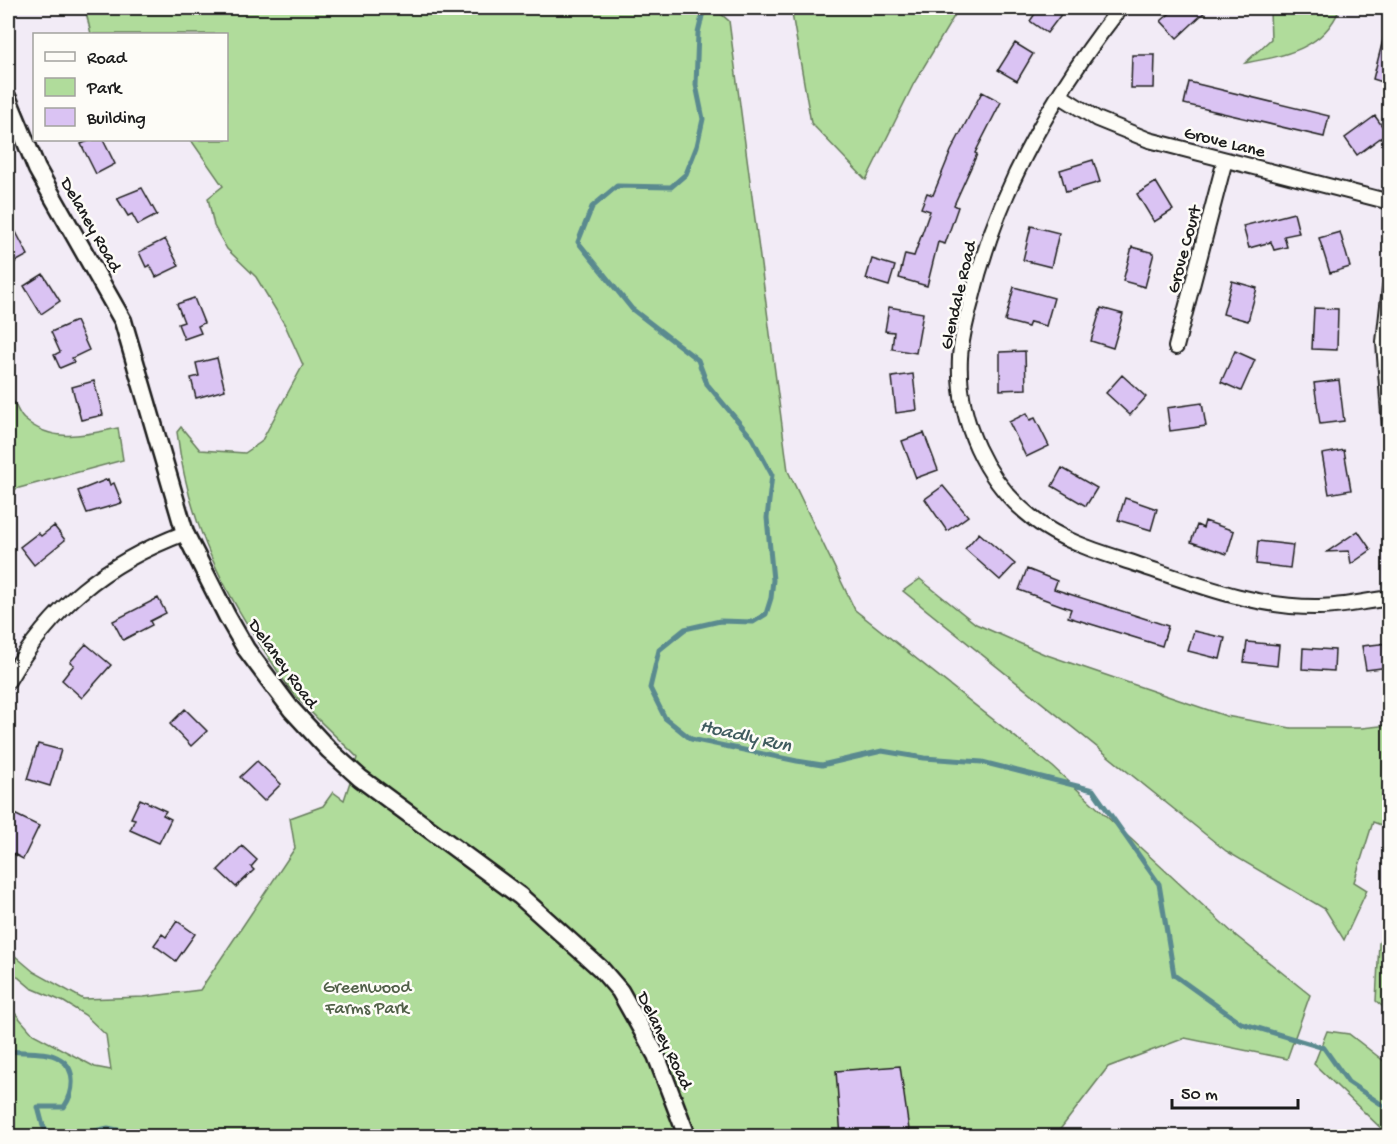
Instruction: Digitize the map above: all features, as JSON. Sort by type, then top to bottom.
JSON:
[{"type":"street","name":"Glendale Road","points":[[1120,8],[1095,40],[1059,96],[1021,162],[991,232],[975,284],[963,337],[960,383],[966,414],[980,454],[993,477],[1010,497],[1054,532],[1080,545],[1221,593],[1259,603],[1318,607],[1389,598]]},
{"type":"street","name":"Grove Lane","points":[[1059,96],[1079,109],[1123,131],[1389,202]]},
{"type":"street","name":"Delaney Road","points":[[8,99],[37,169],[123,321],[185,533],[246,649],[291,709],[329,750],[392,804],[528,903],[584,952],[620,991],[656,1055],[687,1137]]},
{"type":"street","name":"Grove Court","points":[[1176,347],[1225,160]]},
{"type":"street","points":[[1389,287],[1384,342],[1389,430]]},
{"type":"street","points":[[8,681],[35,639],[70,599],[131,556],[185,533]]},
{"type":"green space","name":"Greenwood Farms Park","points":[[85,8],[515,8],[525,11],[714,8],[729,21],[788,471],[855,610],[1053,767],[1235,935],[1310,995],[1287,1059],[1185,1038],[1108,1067],[1055,1136],[16,1136],[8,1129],[8,1005],[33,1034],[95,1067],[111,1070],[106,1035],[85,1015],[64,1002],[31,988],[12,972],[8,965],[8,950],[34,972],[83,999],[144,997],[200,990],[295,848],[290,818],[323,806],[333,792],[344,800],[358,758],[293,693],[246,622],[206,545],[188,491],[182,462],[177,432],[181,427],[200,450],[245,453],[261,442],[303,365],[285,325],[256,277],[227,249],[214,226],[208,198],[223,186],[192,141],[228,141],[228,33],[91,33]]},
{"type":"green space","points":[[791,8],[959,8],[914,83],[866,180],[811,123]]},
{"type":"green space","points":[[1278,8],[1340,8],[1333,22],[1313,42],[1288,53],[1245,63],[1271,39],[1270,11]]},
{"type":"green space","points":[[8,396],[24,419],[46,432],[70,436],[118,428],[123,460],[8,491]]},
{"type":"green space","points":[[920,579],[976,624],[1044,654],[1226,716],[1291,728],[1362,728],[1389,725],[1389,828],[1373,822],[1354,882],[1367,890],[1344,940],[1325,909],[1226,851],[903,591]]},
{"type":"green space","points":[[1389,926],[1389,1012],[1376,1001],[1379,943]]},
{"type":"green space","points":[[1327,1031],[1349,1034],[1389,1065],[1389,1136],[1314,1064]]},
{"type":"building","points":[[1039,8],[1066,8],[1047,33],[1030,21]]},
{"type":"building","points":[[1176,8],[1209,8],[1177,38],[1161,21]]},
{"type":"building","points":[[1385,32],[1389,33],[1389,84],[1373,79]]},
{"type":"building","points":[[1015,43],[1033,54],[1017,81],[998,70]]},
{"type":"building","points":[[1132,55],[1155,55],[1154,88],[1131,88]]},
{"type":"building","points":[[1189,82],[1329,116],[1324,137],[1184,104]]},
{"type":"building","points":[[982,92],[1001,102],[975,153],[977,154],[954,205],[958,207],[945,244],[938,242],[927,286],[899,278],[905,254],[914,256],[930,211],[921,208],[927,193],[933,195],[951,151]]},
{"type":"building","points":[[1375,116],[1387,133],[1357,155],[1345,138]]},
{"type":"building","points":[[88,141],[104,141],[115,164],[96,174],[81,144]]},
{"type":"building","points":[[1093,160],[1100,182],[1066,192],[1060,170]]},
{"type":"building","points":[[1156,182],[1173,210],[1154,222],[1137,194]]},
{"type":"building","points":[[142,188],[157,215],[138,225],[132,214],[128,216],[117,198]]},
{"type":"building","points":[[1294,213],[1299,233],[1284,236],[1287,247],[1274,250],[1271,242],[1249,248],[1243,226]]},
{"type":"building","points":[[8,217],[28,255],[8,266]]},
{"type":"building","points":[[1031,226],[1059,233],[1051,267],[1023,260]]},
{"type":"building","points":[[1340,232],[1350,267],[1330,273],[1319,238]]},
{"type":"building","points":[[165,239],[179,266],[156,277],[150,265],[146,267],[139,252]]},
{"type":"building","points":[[1132,247],[1154,253],[1145,287],[1123,281]]},
{"type":"building","points":[[872,259],[895,266],[889,286],[866,279]]},
{"type":"building","points":[[43,274],[60,301],[41,314],[24,286]]},
{"type":"building","points":[[1232,281],[1257,288],[1248,321],[1223,314]]},
{"type":"building","points":[[1014,287],[1054,298],[1046,326],[1030,322],[1028,327],[1005,321]]},
{"type":"building","points":[[194,298],[204,323],[198,326],[201,333],[184,339],[178,324],[184,322],[177,304]]},
{"type":"building","points":[[889,307],[923,313],[916,353],[892,349],[894,332],[885,331]]},
{"type":"building","points":[[1101,308],[1123,314],[1113,348],[1091,341]]},
{"type":"building","points":[[1314,308],[1338,309],[1337,350],[1312,349]]},
{"type":"building","points":[[76,321],[89,350],[72,358],[74,362],[60,368],[54,355],[60,352],[51,332]]},
{"type":"building","points":[[1025,351],[1026,389],[1000,390],[1000,352]]},
{"type":"building","points":[[1235,351],[1255,360],[1241,391],[1221,382]]},
{"type":"building","points":[[217,358],[225,390],[196,398],[191,378],[199,376],[196,363]]},
{"type":"building","points":[[913,374],[917,410],[896,413],[892,377]]},
{"type":"building","points":[[1122,375],[1146,397],[1130,415],[1106,393]]},
{"type":"building","points":[[1339,380],[1344,421],[1320,424],[1314,383]]},
{"type":"building","points":[[94,381],[103,415],[81,420],[72,387]]},
{"type":"building","points":[[1202,403],[1206,426],[1170,431],[1167,408]]},
{"type":"building","points":[[1027,413],[1030,420],[1035,418],[1049,446],[1026,457],[1009,422]]},
{"type":"building","points":[[924,433],[938,470],[916,478],[902,441]]},
{"type":"building","points":[[1344,450],[1351,490],[1329,494],[1322,454]]},
{"type":"building","points":[[1062,468],[1097,488],[1086,506],[1052,486]]},
{"type":"building","points":[[108,479],[110,485],[114,483],[122,503],[87,513],[78,491]]},
{"type":"building","points":[[943,486],[968,516],[947,531],[925,499]]},
{"type":"building","points":[[1125,498],[1157,509],[1151,530],[1118,520]]},
{"type":"building","points":[[1205,521],[1234,531],[1227,554],[1191,542],[1197,525],[1203,528]]},
{"type":"building","points":[[54,526],[65,540],[34,565],[20,547],[38,533],[41,536]]},
{"type":"building","points":[[1358,531],[1371,550],[1351,564],[1349,551],[1327,552]]},
{"type":"building","points":[[979,533],[1015,564],[1000,580],[965,549]]},
{"type":"building","points":[[1258,541],[1293,545],[1290,568],[1256,564]]},
{"type":"building","points":[[1027,569],[1057,581],[1054,589],[1168,626],[1162,646],[1068,617],[1071,609],[1019,590]]},
{"type":"building","points":[[158,598],[166,613],[150,621],[152,625],[123,640],[113,621]]},
{"type":"building","points":[[1194,631],[1225,638],[1220,659],[1188,651]]},
{"type":"building","points":[[1247,642],[1279,645],[1277,666],[1244,662]]},
{"type":"building","points":[[1389,643],[1389,667],[1366,670],[1362,646]]},
{"type":"building","points":[[86,644],[111,665],[82,698],[62,680],[74,665],[70,662]]},
{"type":"building","points":[[1303,648],[1335,650],[1334,671],[1302,669]]},
{"type":"building","points":[[185,709],[207,731],[191,746],[170,724]]},
{"type":"building","points":[[38,744],[61,750],[50,786],[27,779]]},
{"type":"building","points":[[257,761],[281,784],[264,801],[240,777]]},
{"type":"building","points":[[140,799],[166,811],[163,815],[171,819],[159,843],[130,830],[135,819],[131,818]]},
{"type":"building","points":[[8,811],[39,826],[23,859],[8,851]]},
{"type":"building","points":[[242,846],[257,860],[251,867],[254,870],[236,887],[218,870]]},
{"type":"building","points":[[177,921],[195,934],[176,961],[154,945],[162,934],[166,937]]},
{"type":"building","points":[[900,1066],[910,1137],[841,1137],[836,1071]]},
{"type":"waterway","name":"Hoadly Run","points":[[712,8],[703,12],[698,33],[696,85],[703,119],[697,146],[686,174],[671,187],[617,186],[592,207],[578,242],[632,309],[698,360],[707,384],[752,438],[772,475],[767,518],[773,580],[766,614],[753,622],[720,621],[685,629],[659,650],[650,688],[665,718],[691,739],[797,761],[822,765],[882,751],[924,758],[982,762],[1093,790],[1159,884],[1174,975],[1241,1023],[1324,1048],[1348,1082],[1390,1110]]},
{"type":"waterway","points":[[8,1051],[49,1054],[60,1059],[69,1069],[72,1088],[64,1107],[38,1107],[43,1126],[50,1134],[61,1136]]},
{"type":"waterway","points":[[73,1136],[108,1128],[144,1136]]}]
